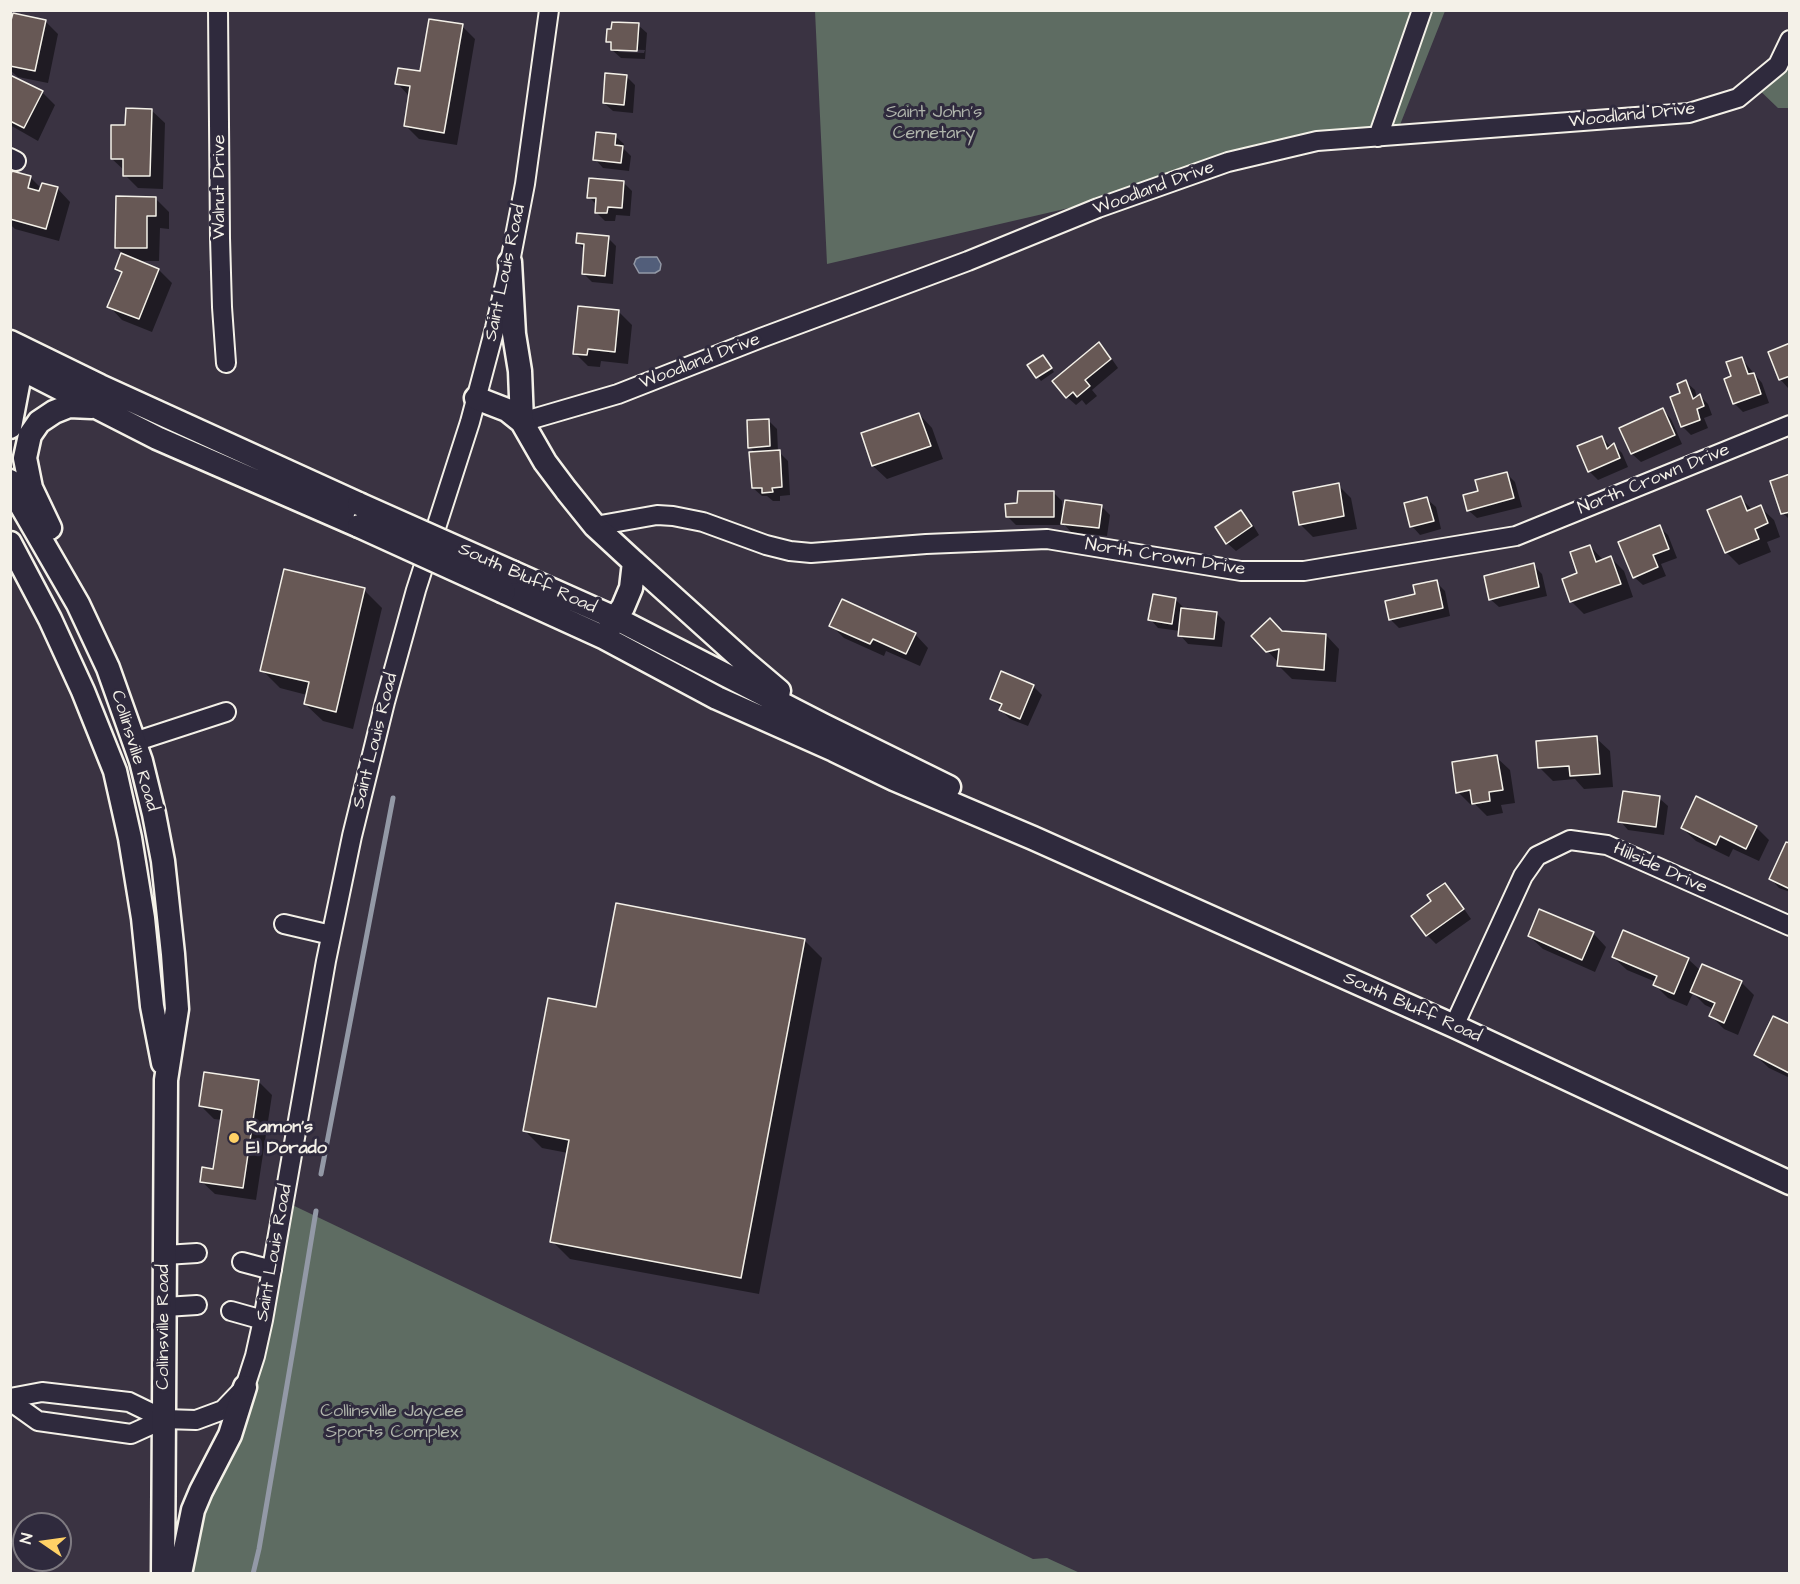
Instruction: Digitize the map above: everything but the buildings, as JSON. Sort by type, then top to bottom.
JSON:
[{"type":"main road","points":[[510,262],[514,334],[520,371],[522,422]]},
{"type":"main road","points":[[10,427],[18,357]]},
{"type":"main road","name":"South Bluff Road","points":[[18,357],[94,407],[158,438],[359,515]]},
{"type":"main road","name":"South Bluff Road","points":[[18,357],[147,407],[359,515],[509,582],[615,618],[823,725],[968,796],[1033,838]]},
{"type":"main road","points":[[476,398],[507,410],[522,422],[544,462],[595,526],[746,663],[823,725]]},
{"type":"main road","points":[[78,604],[73,567],[47,523],[32,488],[25,458],[30,435],[39,422],[69,406],[94,407]]},
{"type":"main road","name":"Collinsville Road","points":[[10,481],[14,493],[78,604],[108,668],[141,761],[160,849],[173,954],[177,1009],[166,1080],[163,1574]]},
{"type":"main road","name":"Collinsville Road","points":[[10,543],[50,619],[116,771],[143,918],[152,1006],[166,1080]]},
{"type":"main road","points":[[604,638],[624,607],[631,588],[634,562]]},
{"type":"main road","name":"South Bluff Road","points":[[509,582],[604,638],[717,698],[894,779],[1033,838],[1454,1026],[1790,1183]]},
{"type":"main road","points":[[107,751],[134,742]]},
{"type":"main road","points":[[180,1574],[193,1510],[230,1435],[245,1387]]},
{"type":"street","name":"Walnut Drive","points":[[218,10],[220,238],[226,363]]},
{"type":"street","name":"Saint Louis Road","points":[[164,1419],[196,1420],[223,1410],[245,1387],[255,1356],[352,836],[385,702],[416,590],[476,398],[495,328],[525,184],[549,10]]},
{"type":"street","points":[[1378,137],[1422,10]]},
{"type":"street","name":"Woodland Drive","points":[[522,422],[618,394],[968,261],[1098,208],[1228,162],[1317,141],[1689,113],[1738,98],[1778,65],[1790,40]]},
{"type":"street","name":"North Crown Drive","points":[[595,526],[657,515],[673,516],[703,522],[766,545],[811,553],[926,544],[1047,539],[1241,571],[1304,571],[1516,536],[1790,425]]},
{"type":"street","points":[[134,742],[226,712]]},
{"type":"street","name":"Hillside Drive","points":[[1454,1026],[1523,876],[1537,856],[1570,840],[1607,845],[1790,926]]},
{"type":"street","points":[[284,924],[332,935]]},
{"type":"street","points":[[165,1255],[197,1253]]},
{"type":"street","points":[[242,1262],[272,1270]]},
{"type":"street","points":[[165,1306],[197,1305]]},
{"type":"street","points":[[231,1311],[263,1320]]},
{"type":"street","points":[[10,1400],[42,1392],[129,1402],[164,1419]]},
{"type":"street","points":[[10,1400],[38,1421],[130,1434],[164,1419]]},
{"type":"green space","name":"Saint John's Cemetary","points":[[815,11],[1445,11],[1396,135],[1282,150],[1151,189],[827,264]]},
{"type":"green space","points":[[1789,40],[1789,108],[1778,108],[1754,85]]},
{"type":"green space","name":"Collinsville Jaycee Sports Complex","points":[[284,1201],[1033,1559],[1047,1558],[1080,1573],[183,1574],[230,1435]]},
{"type":"water","points":[[640,257],[657,257],[661,264],[660,270],[655,273],[639,273],[634,264]]},
{"type":"waterway","points":[[321,1174],[393,798]]},
{"type":"waterway","points":[[253,1574],[316,1211]]},
{"type":"place","name":"Ramon's El Dorado","points":[[234,1138]]}]
